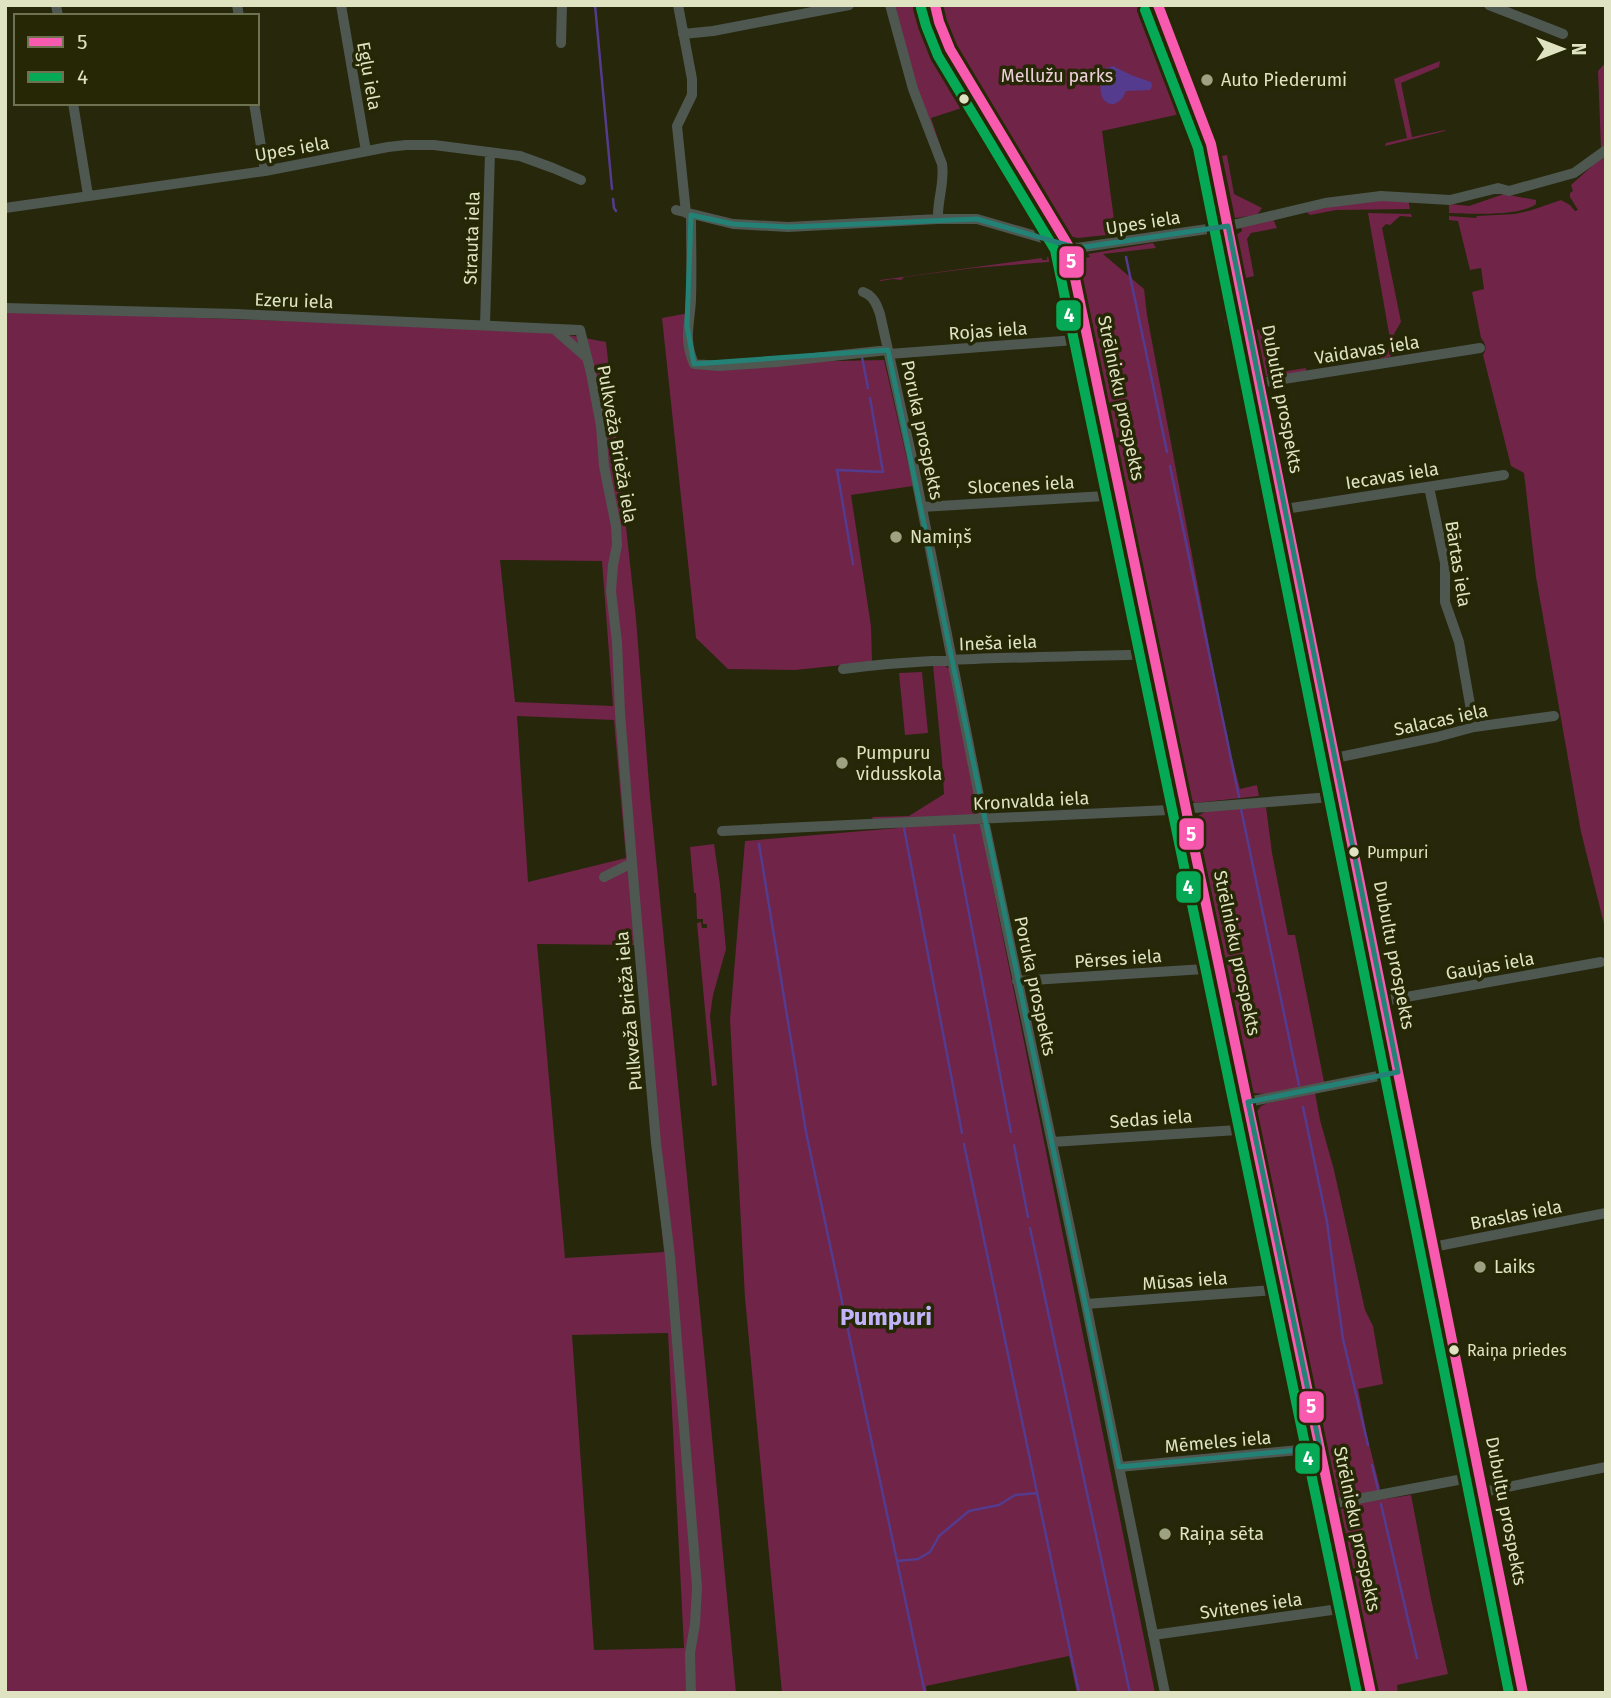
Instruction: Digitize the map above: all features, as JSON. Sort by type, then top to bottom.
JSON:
[{"type":"main road","name":"Strēlnieku prospekts","points":[[935,5],[950,49],[1069,245],[1371,1693]]},
{"type":"main road","name":"Dubultu prospekts","points":[[1158,5],[1212,144],[1523,1693]]},
{"type":"street","name":"Egļu iela","points":[[341,5],[366,151]]},
{"type":"street","points":[[561,43],[562,5]]},
{"type":"street","points":[[678,5],[692,95],[677,126],[684,212]]},
{"type":"street","points":[[683,34],[725,29],[849,5]]},
{"type":"street","points":[[890,5],[913,89],[942,164],[944,175],[937,209],[938,219]]},
{"type":"street","points":[[1489,5],[1563,34]]},
{"type":"street","points":[[73,105],[88,195]]},
{"type":"street","points":[[254,105],[265,171]]},
{"type":"street","name":"Upes iela","points":[[5,208],[265,171],[406,145],[433,145],[520,156],[581,180]]},
{"type":"street","name":"Upes iela","points":[[684,212],[733,224],[788,226],[969,218],[985,220],[1080,248],[1228,226],[1358,198],[1381,196],[1450,200],[1498,188],[1509,191],[1574,173],[1606,150]]},
{"type":"street","name":"Strauta iela","points":[[485,325],[490,152]]},
{"type":"street","name":"Rojas iela","points":[[684,212],[691,301],[687,326],[688,350],[694,364],[719,366],[1089,339]]},
{"type":"street","name":"Poruka prospekts","points":[[863,292],[869,294],[878,306],[889,352],[1165,1693]]},
{"type":"street","name":"Ezeru iela","points":[[5,308],[237,314],[580,330]]},
{"type":"street","points":[[553,329],[586,356]]},
{"type":"street","name":"Pulkveža Brieža iela","points":[[580,330],[591,370],[601,426],[604,466],[616,526],[617,545],[611,591],[617,642],[620,713],[656,1143],[670,1256],[697,1587],[690,1653],[691,1693]]},
{"type":"street","name":"Vaidavas iela","points":[[1259,383],[1480,348]]},
{"type":"street","name":"Iecavas iela","points":[[1285,509],[1504,475]]},
{"type":"street","name":"Bārtas iela","points":[[1429,487],[1445,563],[1445,602],[1459,642],[1474,727]]},
{"type":"street","name":"Slocenes iela","points":[[922,507],[1122,495]]},
{"type":"street","name":"Ineša iela","points":[[843,668],[953,660],[1154,654]]},
{"type":"street","name":"Salacas iela","points":[[1335,758],[1474,727],[1554,716]]},
{"type":"street","name":"Kronvalda iela","points":[[722,831],[1187,808],[1343,796]]},
{"type":"street","points":[[604,877],[632,863]]},
{"type":"street","name":"Gaujas iela","points":[[1384,1001],[1601,962]]},
{"type":"street","name":"Pērses iela","points":[[1017,981],[1220,968]]},
{"type":"street","points":[[1248,1102],[1398,1072]]},
{"type":"street","name":"Sedas iela","points":[[1052,1142],[1254,1129]]},
{"type":"street","name":"Braslas iela","points":[[1433,1247],[1606,1213]]},
{"type":"street","name":"Mūsas iela","points":[[1086,1304],[1287,1289]]},
{"type":"street","name":"Mēmeles iela","points":[[1119,1467],[1320,1448]]},
{"type":"street","points":[[1483,1492],[1606,1467]]},
{"type":"street","points":[[1331,1504],[1479,1476]]},
{"type":"street","name":"Svitenes iela","points":[[1153,1635],[1353,1607]]},
{"type":"highlighted area","points":[[691,215],[733,224],[788,227],[977,219],[1077,248],[1228,226],[1398,1072],[1248,1102],[1320,1448],[1119,1467],[888,350],[694,364],[687,326]]},
{"type":"green space","points":[[892,5],[927,5],[938,42],[967,99],[970,104],[974,104],[931,118],[945,160],[915,86]]},
{"type":"green space","name":"Mellužu parks","points":[[940,5],[1153,5],[1194,111],[1102,131],[1116,234],[1078,238],[1069,236],[955,48]]},
{"type":"green space","points":[[1440,61],[1439,67],[1401,83],[1412,137],[1445,131],[1385,146],[1386,143],[1407,138],[1394,79]]},
{"type":"green space","points":[[1606,62],[1606,147],[1601,148],[1598,71]]},
{"type":"green space","points":[[1606,154],[1606,932],[1581,832],[1536,577],[1524,473],[1511,466],[1483,355],[1485,346],[1472,292],[1484,289],[1481,268],[1470,270],[1458,221],[1449,220],[1449,216],[1476,218],[1515,214],[1561,200],[1575,211],[1578,210],[1570,197],[1573,191],[1571,185]]},
{"type":"green space","points":[[1227,155],[1234,194],[1262,208],[1257,215],[1235,218],[1222,156]]},
{"type":"green space","points":[[1504,194],[1536,200],[1536,204],[1519,211],[1449,213],[1449,204],[1469,206]]},
{"type":"green space","points":[[1383,198],[1384,201],[1408,199],[1410,209],[1336,210],[1310,215],[1305,211]]},
{"type":"green space","points":[[1368,213],[1411,214],[1412,217],[1400,216],[1382,228],[1401,322],[1394,334],[1397,352],[1380,359],[1379,355],[1385,354],[1391,345]]},
{"type":"green space","points":[[1273,219],[1277,228],[1251,233],[1247,239],[1254,276],[1242,279],[1236,235],[1242,231],[1241,226]]},
{"type":"green space","points":[[1153,243],[1156,248],[1103,254],[1144,289],[1227,739],[1240,789],[1257,785],[1259,796],[1195,803],[1189,798],[1078,259],[1090,257],[1088,254]]},
{"type":"green space","points":[[1058,246],[1069,292],[1059,262],[974,268],[880,281],[880,280],[1042,258],[1047,260]]},
{"type":"green space","points":[[1229,260],[1248,355],[1244,356],[1235,354],[1232,342],[1237,341],[1235,335],[1231,335],[1230,328],[1226,329],[1224,319],[1229,318],[1220,262]]},
{"type":"green space","points":[[5,311],[542,330],[606,342],[636,619],[650,797],[736,1693],[5,1693]],"holes":[[[500,560],[602,561],[613,706],[515,702]],[[517,716],[614,720],[626,858],[528,882]],[[537,944],[635,945],[664,1252],[565,1258]],[[668,1333],[684,1648],[594,1650],[572,1335]]]},
{"type":"green space","points":[[689,313],[694,364],[884,360],[913,486],[851,495],[871,626],[872,662],[795,670],[728,669],[696,638],[662,318]]},
{"type":"green space","points":[[1265,328],[1274,373],[1306,368],[1306,372],[1277,377],[1265,376],[1254,334]]},
{"type":"green space","points":[[933,665],[944,665],[949,669],[1155,1693],[1077,1693],[1069,1656],[926,1686],[927,1693],[782,1693],[745,1298],[730,1019],[745,841],[898,828],[902,821],[873,820],[872,817],[909,816],[944,794]]},
{"type":"green space","points":[[922,672],[928,733],[905,735],[899,673]]},
{"type":"green space","points":[[1266,807],[1288,935],[1295,935],[1324,1082],[1266,1094],[1252,1093],[1195,823],[1198,816],[1206,811]]},
{"type":"green space","points":[[714,844],[726,949],[710,1016],[717,1085],[712,1086],[697,923],[701,922],[702,928],[707,928],[707,924],[703,924],[703,919],[697,919],[690,847]]},
{"type":"green space","points":[[1315,1093],[1365,1310],[1373,1326],[1383,1384],[1358,1389],[1379,1491],[1340,1498],[1335,1495],[1255,1114],[1261,1106],[1268,1103]]},
{"type":"green space","points":[[1411,1495],[1448,1674],[1397,1685],[1398,1693],[1376,1693],[1339,1510],[1352,1504]]},
{"type":"shaded area","points":[[1113,66],[1151,82],[1150,90],[1126,91],[1116,103],[1108,103],[1103,99],[1101,84],[1104,69]]},
{"type":"waterway","points":[[595,5],[612,189]]},
{"type":"waterway","points":[[613,199],[616,211]]},
{"type":"waterway","points":[[1126,257],[1167,452]]},
{"type":"waterway","points":[[862,357],[868,388]]},
{"type":"waterway","points":[[853,564],[837,470],[883,472],[870,398]]},
{"type":"waterway","points":[[1170,466],[1239,797]]},
{"type":"waterway","points":[[1241,809],[1299,1085]]},
{"type":"waterway","points":[[904,828],[962,1133]]},
{"type":"waterway","points":[[954,835],[1011,1132]]},
{"type":"waterway","points":[[759,844],[806,1132],[925,1693]]},
{"type":"waterway","points":[[1303,1107],[1327,1222],[1343,1339],[1368,1445]]},
{"type":"waterway","points":[[964,1144],[1079,1693]]},
{"type":"waterway","points":[[1014,1145],[1028,1217]]},
{"type":"waterway","points":[[1030,1228],[1130,1693]]},
{"type":"waterway","points":[[1372,1465],[1378,1489]]},
{"type":"waterway","points":[[897,1561],[918,1559],[930,1552],[939,1536],[969,1511],[999,1505],[1015,1495],[1037,1493]]},
{"type":"waterway","points":[[1381,1504],[1417,1658]]},
{"type":"transit line","name":"5","points":[[935,5],[950,49],[1068,245],[1371,1693]]},
{"type":"transit line","name":"5","points":[[1158,5],[1211,144],[1523,1693]]},
{"type":"transit line","name":"4","points":[[921,8],[938,56],[1055,250],[1357,1693]]},
{"type":"transit line","name":"4","points":[[1145,10],[1198,148],[1509,1693]]},
{"type":"place","name":"Auto Piederumi","points":[[1207,80]]},
{"type":"place","name":"Namiņš","points":[[896,537]]},
{"type":"place","name":"Pumpuru vidusskola","points":[[842,763]]},
{"type":"place","name":"Pumpuri","points":[[1354,852]]},
{"type":"place","name":"Laiks","points":[[1480,1267]]},
{"type":"place","name":"Raiņa priedes","points":[[1454,1350]]},
{"type":"place","name":"Raiņa sēta","points":[[1165,1534]]},
{"type":"district","name":"Pumpuri","points":[[886,1317]]}]
